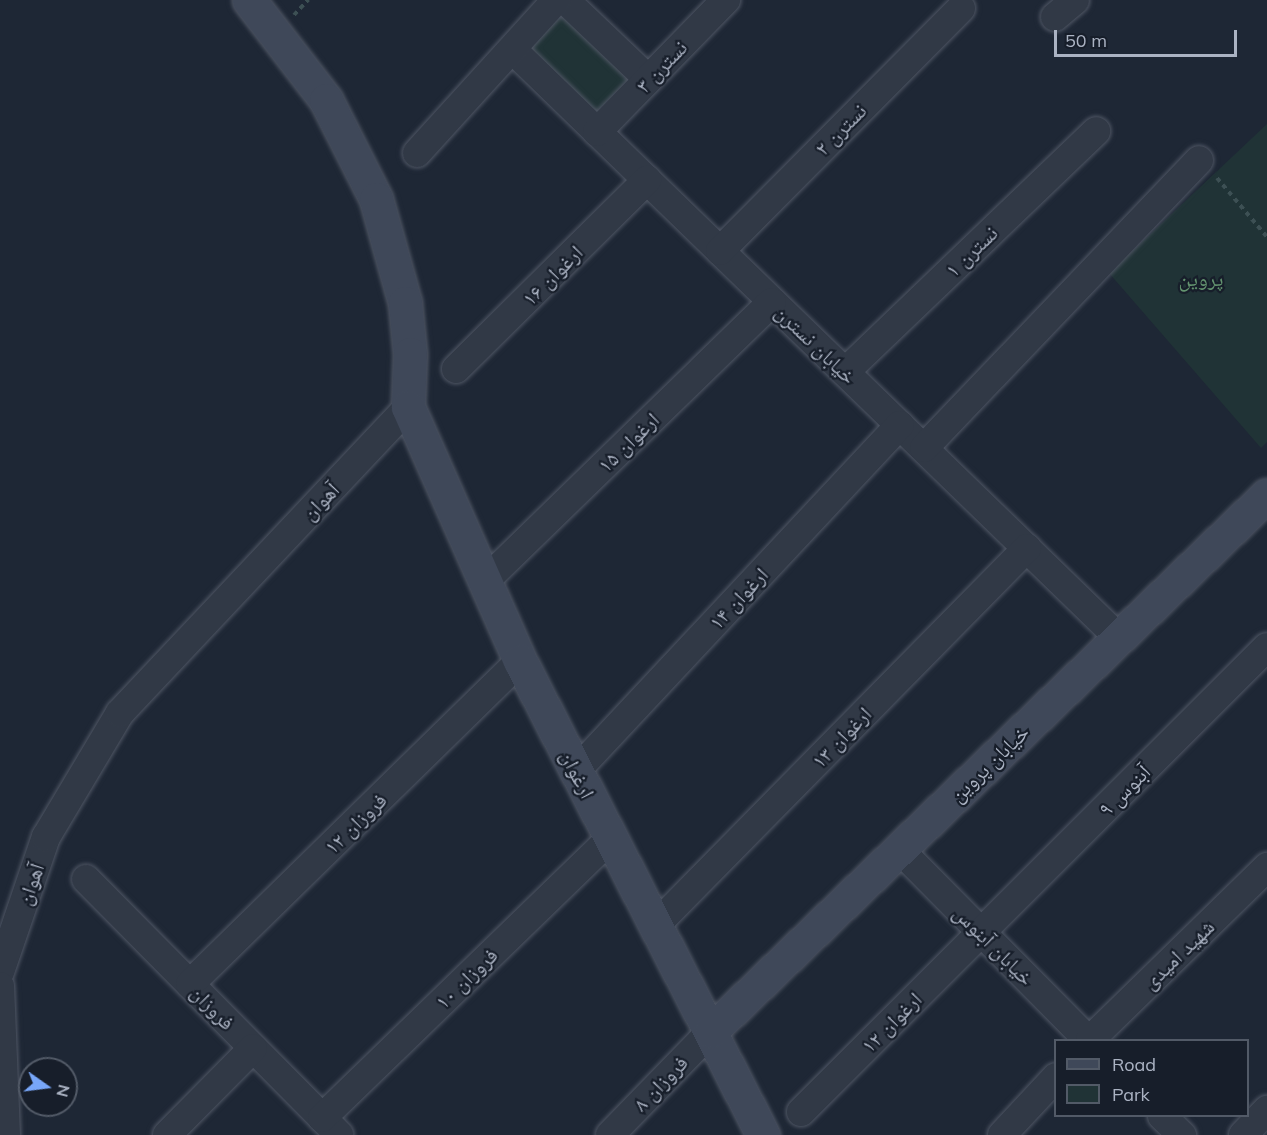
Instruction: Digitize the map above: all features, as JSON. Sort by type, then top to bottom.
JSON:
[{"type":"street","points":[[249,0],[326,100],[376,199],[405,303],[410,354],[408,407]]},
{"type":"street","points":[[417,153],[556,0]]},
{"type":"street","points":[[565,0],[648,79]]},
{"type":"street","name":"نسترن ۳","points":[[597,132],[726,0]]},
{"type":"street","name":"نسترن ۲","points":[[720,250],[961,8]]},
{"type":"street","name":"خیابان نسترن","points":[[513,50],[1119,638]]},
{"type":"street","name":"نسترن ۱","points":[[845,372],[1096,131]]},
{"type":"street","points":[[924,448],[1207,168]]},
{"type":"street","name":"ارغوان ۱۶","points":[[456,369],[647,180]]},
{"type":"street","name":"ارغوان ۱۵","points":[[484,581],[772,302]]},
{"type":"street","name":"ارغوان","points":[[408,407],[520,661],[763,1135]]},
{"type":"street","name":"آهوان","points":[[0,972],[46,837],[120,713],[408,407]]},
{"type":"street","name":"ارغوان ۱۴","points":[[576,771],[900,425]]},
{"type":"street","name":"خیابان پروین","points":[[711,1031],[1267,495]]},
{"type":"street","name":"ارغوان ۱۳","points":[[656,925],[1027,548]]},
{"type":"street","name":"آبنوس ۹","points":[[982,933],[1267,648]]},
{"type":"street","name":"فروزان ۱۲","points":[[190,984],[520,661]]},
{"type":"street","name":"فروزان ۱۰","points":[[330,1126],[611,838]]},
{"type":"street","name":"خیابان آبنوس","points":[[899,849],[1087,1039]]},
{"type":"street","name":"شهید امیدی","points":[[1091,1039],[1267,867]]},
{"type":"street","name":"فروزان","points":[[86,879],[330,1126]]},
{"type":"street","name":"ارغوان ۱۲","points":[[801,1112],[982,933]]},
{"type":"street","points":[[0,986],[6,1135]]},
{"type":"street","name":"فروزان ۸","points":[[610,1135],[711,1031]]},
{"type":"street","points":[[167,1135],[253,1048]]},
{"type":"street","points":[[1002,1135],[1054,1079]]},
{"type":"street","points":[[1243,1135],[1267,1110]]},
{"type":"street","points":[[1163,1117],[1182,1135]]},
{"type":"path","points":[[1207,168],[1267,237]]},
{"type":"green space","points":[[564,13],[630,77],[594,114],[528,50]]},
{"type":"green space","name":"پروین","points":[[1267,124],[1267,442],[1261,448],[1109,273]]}]
